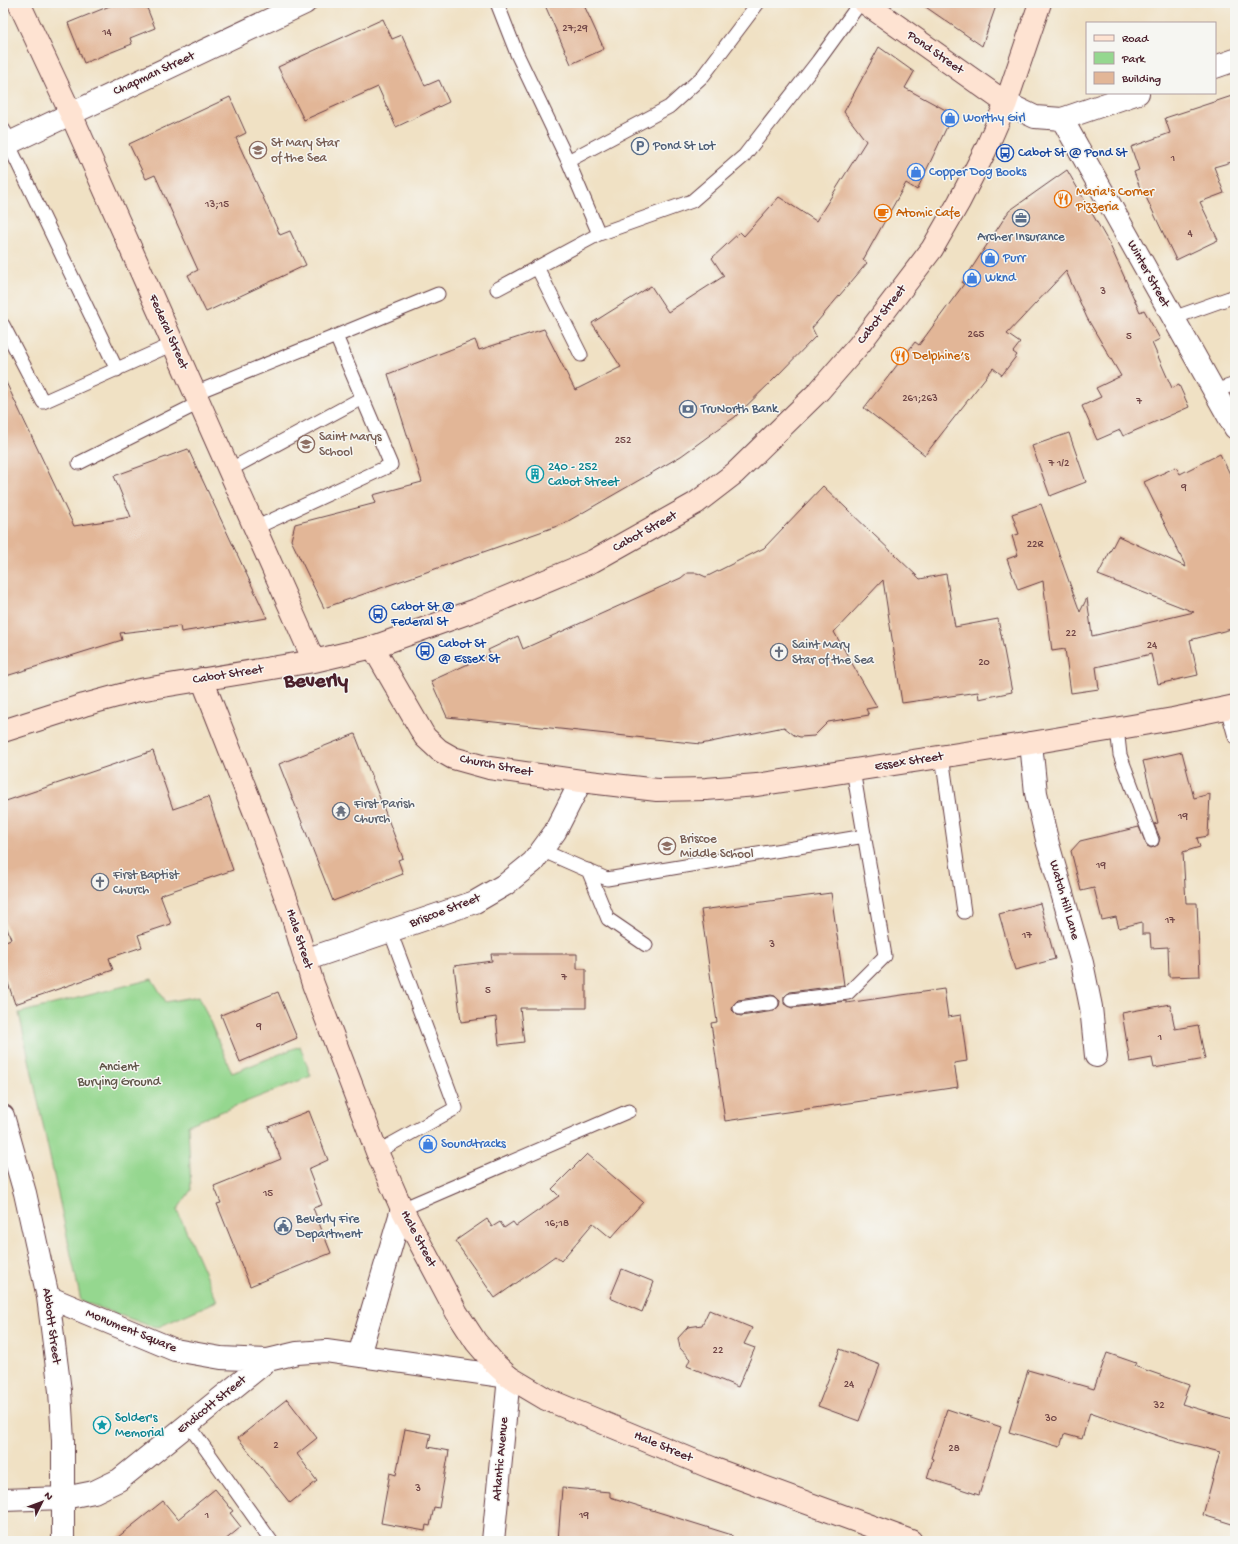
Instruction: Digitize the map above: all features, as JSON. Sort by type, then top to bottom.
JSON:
[{"type":"main road","name":"Federal Street","points":[[19,3],[71,114],[314,661]]},
{"type":"main road","name":"Pond Street","points":[[864,3],[1006,103]]},
{"type":"main road","name":"Cabot Street","points":[[3,731],[30,721],[132,692],[314,661],[373,647],[476,610],[593,561],[696,504],[735,473],[819,391],[859,345],[932,249],[976,169],[1006,103],[1040,3]]},
{"type":"main road","name":"Church Street","points":[[373,647],[425,737],[439,750],[453,758],[489,768],[581,781]]},
{"type":"main road","name":"Hale Street","points":[[202,679],[274,865],[305,960],[377,1152],[402,1209],[457,1313],[476,1342],[494,1363],[509,1377],[546,1399],[873,1534],[911,1541]]},
{"type":"main road","name":"Essex Street","points":[[581,781],[657,790],[706,789],[757,785],[1031,743],[1231,707]]},
{"type":"street","name":"Chapman Street","points":[[6,140],[71,114],[300,4]]},
{"type":"street","points":[[1216,66],[1235,60]]},
{"type":"street","points":[[1006,103],[1035,117],[1062,119],[1135,94]]},
{"type":"street","name":"Winter Street","points":[[1062,119],[1235,428]]},
{"type":"street","name":"Watch Hill Lane","points":[[1031,743],[1036,793],[1048,844],[1082,962],[1091,1007],[1096,1056]]},
{"type":"street","name":"Briscoe Street","points":[[305,960],[475,902],[506,884],[532,862],[555,832],[581,781]]},
{"type":"street","name":"Abbott Street","points":[[3,1116],[25,1193],[48,1297],[60,1391],[64,1498],[63,1541]]},
{"type":"street","points":[[359,1355],[402,1209]]},
{"type":"street","name":"Monument Square","points":[[48,1297],[174,1350],[221,1358],[268,1360],[297,1352],[326,1351],[509,1377]]},
{"type":"street","name":"Endicott Street","points":[[3,1500],[64,1498],[94,1492],[119,1480],[268,1360]]},
{"type":"street","name":"Atlantic Avenue","points":[[493,1541],[509,1377]]},
{"type":"lane","points":[[497,3],[517,54],[568,161],[599,234]]},
{"type":"lane","points":[[568,161],[670,107],[703,76],[758,3]]},
{"type":"lane","points":[[497,289],[599,234],[692,200],[744,156],[818,61],[860,3]]},
{"type":"lane","points":[[6,140],[117,370]]},
{"type":"lane","points":[[537,267],[581,355]]},
{"type":"lane","points":[[79,463],[197,398],[336,336],[438,294]]},
{"type":"lane","points":[[1173,318],[1235,296]]},
{"type":"lane","points":[[3,325],[42,402],[173,344]]},
{"type":"lane","points":[[255,528],[390,465],[336,336]]},
{"type":"lane","points":[[1215,391],[1235,384]]},
{"type":"lane","points":[[229,470],[362,398]]},
{"type":"lane","points":[[1231,707],[1235,737]]},
{"type":"lane","points":[[1117,728],[1120,755],[1152,840]]},
{"type":"lane","points":[[942,756],[964,912]]},
{"type":"lane","points":[[791,1000],[848,993],[884,956],[853,770]]},
{"type":"lane","points":[[541,850],[607,879],[865,836]]},
{"type":"lane","points":[[588,870],[608,919],[646,945]]},
{"type":"lane","points":[[377,1152],[456,1108],[390,931]]},
{"type":"lane","points":[[740,1008],[772,1003]]},
{"type":"lane","points":[[402,1209],[629,1111]]},
{"type":"lane","points":[[188,1424],[271,1541]]},
{"type":"green space","name":"Ancient Burying Ground","points":[[152,979],[166,1002],[199,996],[232,1073],[300,1046],[311,1076],[188,1125],[191,1190],[177,1210],[217,1301],[156,1328],[81,1301],[19,1013]]},
{"type":"building","points":[[117,3],[145,3],[155,28],[130,38],[132,44],[84,63],[68,23]]},
{"type":"building","points":[[544,3],[583,3],[604,49],[571,64]]},
{"type":"building","points":[[920,3],[997,3],[982,46]]},
{"type":"building","points":[[383,19],[392,39],[402,35],[425,86],[439,80],[449,102],[396,127],[378,87],[304,120],[278,67]]},
{"type":"building","points":[[879,47],[914,72],[905,88],[953,114],[917,190],[906,183],[863,260],[867,263],[812,328],[816,336],[774,379],[735,417],[681,456],[563,524],[324,608],[291,540],[295,524],[376,503],[373,495],[422,482],[388,374],[475,340],[479,350],[544,329],[575,390],[621,367],[592,323],[651,286],[668,312],[724,276],[712,258],[740,232],[744,236],[779,197],[816,221],[866,141],[844,112]]},
{"type":"building","points":[[1235,95],[1235,161],[1214,167],[1224,193],[1200,202],[1218,240],[1176,260],[1145,195],[1143,196],[1134,172],[1139,170],[1131,147],[1170,133],[1165,118]]},
{"type":"building","points":[[230,97],[246,133],[236,138],[280,235],[290,231],[306,265],[206,312],[188,275],[198,270],[155,175],[146,179],[129,144]]},
{"type":"building","points":[[1067,170],[1109,243],[1140,312],[1144,310],[1160,339],[1152,343],[1172,388],[1179,385],[1189,407],[1123,436],[1120,430],[1097,440],[1082,406],[1101,397],[1096,388],[1121,376],[1087,318],[1066,271],[1007,334],[1020,343],[1013,352],[1017,355],[1002,375],[993,368],[925,455],[864,408],[915,342],[919,345],[964,284],[962,283],[1009,211]]},
{"type":"building","points":[[3,376],[74,526],[131,517],[114,476],[188,449],[267,618],[181,632],[180,626],[120,633],[122,640],[3,677]]},
{"type":"building","points":[[1069,433],[1086,482],[1050,496],[1032,446]]},
{"type":"building","points":[[1220,454],[1235,484],[1235,628],[1190,640],[1198,675],[1158,684],[1151,654],[1096,667],[1099,689],[1071,693],[1065,649],[1052,651],[1043,581],[1018,590],[1007,559],[1018,555],[1012,536],[1019,534],[1012,514],[1041,504],[1080,612],[1087,598],[1092,636],[1194,612],[1098,575],[1118,536],[1186,567],[1144,482],[1176,467],[1180,474]]},
{"type":"building","points":[[823,486],[920,579],[946,574],[955,627],[998,619],[1012,692],[979,699],[978,692],[902,703],[883,580],[834,632],[877,707],[866,709],[869,715],[828,722],[814,736],[800,737],[794,735],[784,727],[701,744],[447,717],[431,681],[490,654],[488,650],[518,636],[523,649],[681,578],[687,573],[697,573],[706,577],[764,548]]},
{"type":"building","name":"First Parish Church","points":[[355,734],[403,858],[398,860],[403,874],[333,901],[279,764]]},
{"type":"building","name":"First Baptist Church","points":[[153,751],[173,809],[208,797],[233,870],[160,895],[171,924],[138,935],[142,947],[109,958],[113,970],[15,1004],[3,968],[3,942],[11,939],[3,918],[3,802]]},
{"type":"building","points":[[1182,752],[1194,798],[1210,794],[1208,836],[1197,838],[1200,847],[1183,852],[1186,903],[1197,903],[1200,976],[1169,977],[1168,947],[1151,948],[1150,934],[1142,934],[1142,922],[1119,928],[1116,917],[1102,920],[1094,888],[1081,891],[1071,851],[1080,841],[1139,827],[1147,846],[1151,848],[1158,845],[1160,838],[1154,824],[1158,823],[1143,761]]},
{"type":"building","points":[[831,893],[844,985],[790,992],[784,997],[784,1004],[792,1008],[846,1001],[846,1003],[944,989],[948,1017],[961,1015],[967,1061],[954,1063],[958,1087],[725,1121],[711,1023],[717,1022],[701,910]],"holes":[[[771,995],[775,996],[780,1001],[779,1006],[774,1011],[741,1016],[737,1015],[732,1010],[733,1005],[738,1000]]]},
{"type":"building","points":[[1040,903],[1055,959],[1015,970],[999,914]]},
{"type":"building","points":[[491,954],[577,954],[577,969],[586,969],[586,1008],[520,1008],[524,1042],[499,1045],[496,1017],[461,1022],[454,966],[492,961]]},
{"type":"building","points":[[278,992],[297,1038],[240,1062],[221,1015]]},
{"type":"building","points":[[1170,1004],[1175,1029],[1198,1025],[1205,1059],[1154,1068],[1152,1058],[1130,1062],[1122,1013]]},
{"type":"building","points":[[309,1111],[328,1160],[308,1169],[322,1205],[313,1208],[331,1253],[250,1286],[217,1204],[221,1203],[214,1186],[281,1159],[268,1127]]},
{"type":"building","points":[[587,1154],[643,1202],[611,1238],[593,1223],[561,1261],[555,1256],[495,1298],[455,1241],[487,1219],[492,1227],[500,1222],[504,1228],[513,1222],[516,1226],[559,1196],[552,1189]]},
{"type":"building","points":[[622,1269],[654,1282],[642,1312],[610,1298]]},
{"type":"building","points":[[709,1310],[752,1328],[744,1344],[755,1348],[738,1387],[687,1366],[690,1359],[680,1348],[678,1338],[688,1327],[702,1325]]},
{"type":"building","points":[[840,1349],[880,1365],[859,1421],[818,1406]]},
{"type":"building","points":[[1107,1353],[1136,1363],[1134,1366],[1189,1385],[1182,1404],[1235,1420],[1235,1525],[1203,1515],[1220,1452],[1170,1440],[1090,1412],[1082,1439],[1064,1434],[1060,1447],[1009,1432],[1028,1370],[1094,1389]]},
{"type":"building","points":[[287,1399],[317,1438],[297,1454],[317,1481],[290,1503],[238,1438]]},
{"type":"building","points":[[947,1409],[1001,1427],[979,1495],[927,1478],[933,1459],[931,1458]]},
{"type":"building","points":[[405,1429],[431,1434],[428,1447],[449,1451],[439,1508],[434,1507],[430,1526],[426,1525],[425,1531],[381,1523],[390,1473],[396,1475]]},
{"type":"building","points":[[562,1488],[610,1492],[610,1497],[732,1535],[731,1541],[558,1541]]},
{"type":"building","points":[[215,1489],[233,1511],[230,1513],[241,1527],[224,1541],[113,1541],[163,1501],[178,1519]]},
{"type":"place","name":"Worthy Girl","points":[[950,118]]},
{"type":"place","name":"Pond St Lot","points":[[640,146]]},
{"type":"place","name":"St Mary Star of the Sea","points":[[258,150]]},
{"type":"place","name":"Cabot St @ Pond St","points":[[1005,153]]},
{"type":"place","name":"Copper Dog Books","points":[[916,172]]},
{"type":"place","name":"Maria's Corner Pizzeria","points":[[1063,199]]},
{"type":"place","name":"Atomic Cafe","points":[[883,213]]},
{"type":"place","name":"Archer Insurance","points":[[1021,218]]},
{"type":"place","name":"Purr","points":[[990,258]]},
{"type":"place","name":"Wknd","points":[[972,278]]},
{"type":"place","name":"Delphine’s","points":[[900,356]]},
{"type":"place","name":"TruNorth Bank","points":[[688,409]]},
{"type":"place","name":"Saint Marys School","points":[[306,444]]},
{"type":"place","name":"240 - 252 Cabot Street","points":[[535,474]]},
{"type":"place","name":"Cabot St @ Federal St","points":[[378,614]]},
{"type":"place","name":"Cabot St @ Essex St","points":[[425,651]]},
{"type":"place","name":"Saint Mary Star of the Sea","points":[[779,652]]},
{"type":"place","name":"First Parish Church","points":[[341,811]]},
{"type":"place","name":"Briscoe Middle School","points":[[667,846]]},
{"type":"place","name":"First Baptist Church","points":[[100,882]]},
{"type":"place","name":"Soundtracks","points":[[428,1144]]},
{"type":"place","name":"Beverly Fire Department","points":[[283,1226]]},
{"type":"place","name":"Solder's Memorial","points":[[102,1425]]},
{"type":"district","name":"Beverly","points":[[316,682]]}]
